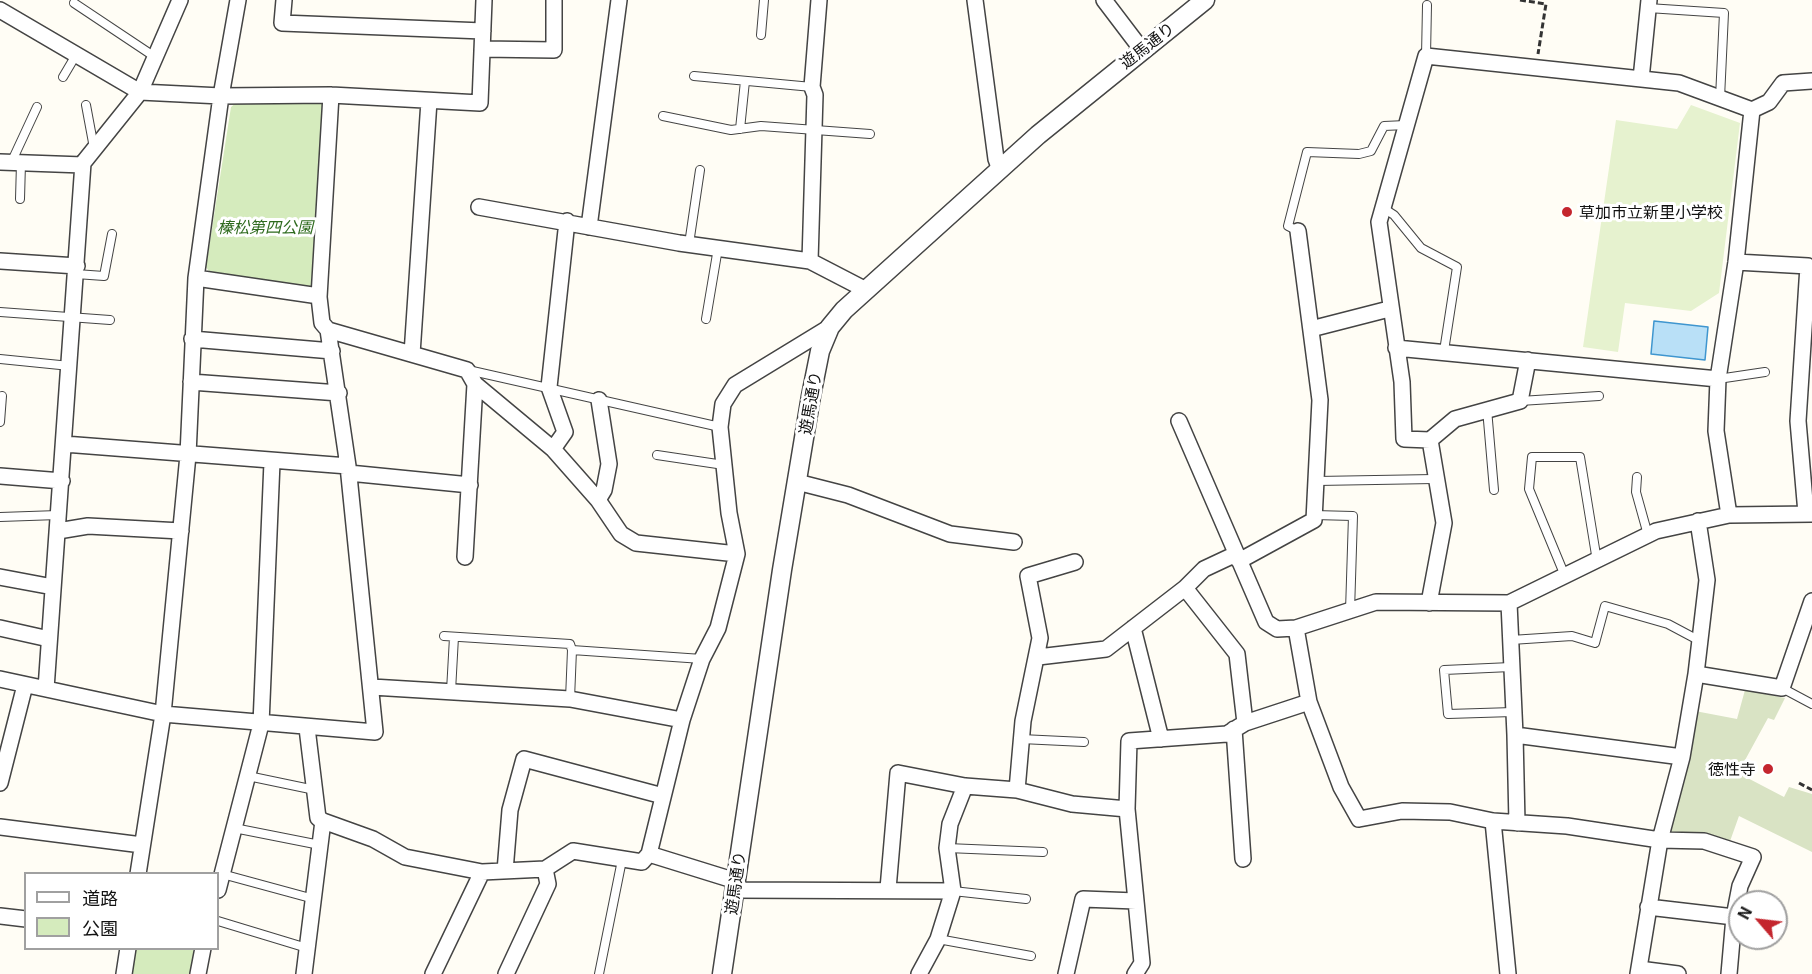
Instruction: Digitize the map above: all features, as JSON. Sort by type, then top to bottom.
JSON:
[{"type":"street","points":[[138,872],[163,714],[181,531],[188,454],[196,278],[221,96],[238,0]]},
{"type":"street","points":[[284,0],[282,22],[483,31]]},
{"type":"street","points":[[3,7],[76,55],[140,92],[221,96],[331,95],[480,103],[484,0]]},
{"type":"street","points":[[482,49],[554,50],[555,0]]},
{"type":"street","points":[[589,227],[619,0]]},
{"type":"street","points":[[810,261],[812,130],[815,95],[813,87],[819,0]]},
{"type":"street","points":[[975,0],[996,159],[1000,170]]},
{"type":"street","points":[[1104,0],[1142,50]]},
{"type":"street","name":"遊馬通り","points":[[722,974],[797,482],[820,351],[830,327],[844,310],[1038,135],[1205,0]]},
{"type":"street","points":[[46,689],[83,165],[140,92],[178,1]]},
{"type":"street","points":[[1641,79],[1649,4]]},
{"type":"street","points":[[1528,360],[1520,401],[1455,419],[1430,440],[1404,439],[1402,382],[1389,309],[1378,222],[1426,56],[1679,83],[1752,110],[1769,102],[1783,82],[1812,81]]},
{"type":"street","points":[[0,679],[163,714],[375,732],[349,470],[332,351],[328,330],[322,323],[319,296],[331,95]]},
{"type":"street","points":[[412,354],[429,101]]},
{"type":"street","points":[[1729,514],[1716,431],[1718,379],[1736,262],[1752,110]]},
{"type":"street","points":[[11,162],[83,165]]},
{"type":"street","points":[[479,207],[689,244],[810,261],[866,290]]},
{"type":"street","points":[[553,448],[565,432],[549,389],[567,221]]},
{"type":"street","points":[[1038,657],[1106,649],[1185,588],[1204,569],[1237,557],[1314,519],[1320,400],[1299,231]]},
{"type":"street","points":[[0,261],[77,270]]},
{"type":"street","points":[[1179,421],[1266,622],[1277,629],[1296,628],[1376,602],[1509,603],[1648,535],[1729,514],[1809,514],[1798,421],[1806,376],[1808,266],[1736,262]]},
{"type":"street","points":[[196,278],[319,296]]},
{"type":"street","points":[[1311,329],[1389,309]]},
{"type":"street","points":[[307,728],[318,818],[373,839],[405,857],[482,872],[545,869],[573,851],[642,862],[649,854],[682,720],[702,659],[718,628],[737,554],[720,427],[723,404],[735,385],[830,327]]},
{"type":"street","points":[[328,330],[467,370],[475,384],[553,448],[598,500],[621,534],[636,543],[737,554]]},
{"type":"street","points":[[192,339],[332,351]]},
{"type":"street","points":[[1396,348],[1718,379]]},
{"type":"street","points":[[190,382],[339,393]]},
{"type":"street","points":[[465,557],[475,384]]},
{"type":"street","points":[[598,500],[604,490],[609,464],[599,400]]},
{"type":"street","points":[[1429,603],[1443,523],[1434,478],[1430,440]]},
{"type":"street","points":[[64,444],[272,462],[470,485]]},
{"type":"street","points":[[219,886],[261,724],[272,462]]},
{"type":"street","points":[[0,476],[62,481]]},
{"type":"street","points":[[797,482],[848,495],[950,534],[1014,542]]},
{"type":"street","points":[[1678,974],[1639,971],[1660,840],[1682,757],[1696,674],[1707,580],[1698,521]]},
{"type":"street","points":[[58,531],[88,526],[181,531]]},
{"type":"street","points":[[1017,790],[1023,720],[1038,657],[1040,638],[1028,576],[1075,562]]},
{"type":"street","points":[[0,577],[53,587]]},
{"type":"street","points":[[1185,588],[1237,654],[1243,859]]},
{"type":"street","points":[[1696,674],[1782,688],[1805,646],[1812,601]]},
{"type":"street","points":[[1509,603],[1517,823]]},
{"type":"street","points":[[0,628],[49,639]]},
{"type":"street","points":[[1133,628],[1161,739]]},
{"type":"street","points":[[1296,628],[1309,702],[1341,787],[1359,819],[1402,811],[1450,812],[1493,821],[1567,826],[1660,840],[1704,841],[1754,857],[1739,890]]},
{"type":"street","points":[[0,783],[3,754],[25,685]]},
{"type":"street","points":[[372,687],[570,699],[682,720]]},
{"type":"street","points":[[1135,974],[1142,963],[1127,809],[1129,741],[1227,734],[1240,726],[1309,702]]},
{"type":"street","points":[[1515,735],[1682,757]]},
{"type":"street","points":[[505,871],[510,810],[524,759],[663,796]]},
{"type":"street","points":[[888,889],[898,773],[964,786],[1017,790],[1072,804],[1127,809]]},
{"type":"street","points":[[918,974],[938,939],[953,891],[947,848],[950,824],[964,786]]},
{"type":"street","points":[[304,974],[322,821]]},
{"type":"street","points":[[1493,821],[1508,974]]},
{"type":"street","points":[[0,827],[142,845]]},
{"type":"street","points":[[649,854],[735,885],[953,891]]},
{"type":"street","points":[[506,974],[548,884],[545,869]]},
{"type":"street","points":[[433,974],[482,872]]},
{"type":"street","points":[[1066,974],[1083,899],[1136,901]]},
{"type":"street","points":[[1648,908],[1728,916]]},
{"type":"street","points":[[0,916],[24,919]]},
{"type":"street","points":[[124,974],[128,950]]},
{"type":"street","points":[[200,973],[202,950]]},
{"type":"street","points":[[1729,974],[1731,950]]},
{"type":"lane","points":[[761,35],[764,0]]},
{"type":"lane","points":[[74,3],[155,57]]},
{"type":"lane","points":[[1649,4],[1724,13],[1720,98]]},
{"type":"lane","points":[[1426,56],[1427,5]]},
{"type":"lane","points":[[63,77],[76,55]]},
{"type":"lane","points":[[694,76],[813,87]]},
{"type":"lane","points":[[740,129],[745,81]]},
{"type":"lane","points":[[86,105],[94,150]]},
{"type":"lane","points":[[20,199],[11,162],[37,107]]},
{"type":"lane","points":[[663,116],[731,130],[761,126],[870,134]]},
{"type":"lane","points":[[1299,231],[1288,226],[1307,152],[1359,154],[1371,151],[1384,126],[1407,125]]},
{"type":"lane","points":[[689,244],[700,170]]},
{"type":"lane","points":[[1383,207],[1394,215],[1421,248],[1457,267],[1444,351]]},
{"type":"lane","points":[[77,270],[104,276],[112,234]]},
{"type":"lane","points":[[706,319],[718,248]]},
{"type":"lane","points":[[0,312],[110,320]]},
{"type":"lane","points":[[0,359],[70,366]]},
{"type":"lane","points":[[467,370],[720,427]]},
{"type":"lane","points":[[1718,379],[1765,372]]},
{"type":"lane","points":[[0,422],[2,396]]},
{"type":"lane","points":[[1520,401],[1599,396]]},
{"type":"lane","points":[[1488,409],[1494,490]]},
{"type":"lane","points":[[657,455],[724,465]]},
{"type":"lane","points":[[1566,577],[1528,489],[1532,457],[1580,457],[1597,561]]},
{"type":"lane","points":[[1637,477],[1636,492],[1648,535]]},
{"type":"lane","points":[[1317,481],[1434,478]]},
{"type":"lane","points":[[0,517],[59,515]]},
{"type":"lane","points":[[1314,515],[1353,516],[1350,611]]},
{"type":"lane","points":[[1510,640],[1572,636],[1595,643],[1605,606],[1668,624],[1700,641]]},
{"type":"lane","points":[[444,636],[570,644],[572,650],[570,699]]},
{"type":"lane","points":[[451,691],[454,637]]},
{"type":"lane","points":[[572,650],[702,659]]},
{"type":"lane","points":[[1512,667],[1444,670],[1448,714],[1513,712]]},
{"type":"lane","points":[[1782,688],[1812,704]]},
{"type":"lane","points":[[1021,739],[1084,742]]},
{"type":"lane","points":[[248,776],[315,790]]},
{"type":"lane","points":[[234,828],[320,845]]},
{"type":"lane","points":[[947,848],[1043,852]]},
{"type":"lane","points":[[599,974],[622,860]]},
{"type":"lane","points":[[222,874],[314,899]]},
{"type":"lane","points":[[953,891],[1026,899]]},
{"type":"lane","points":[[219,921],[307,948]]},
{"type":"lane","points":[[938,939],[1031,956]]},
{"type":"path","points":[[1520,0],[1546,4],[1536,69]]},
{"type":"path","points":[[1799,783],[1812,790]]},
{"type":"green space","name":"榛松第四公園","points":[[237,102],[322,103],[325,107],[313,283],[309,287],[211,274],[206,267],[231,107]]},
{"type":"green space","points":[[1691,105],[1740,123],[1719,293],[1691,311],[1625,303],[1618,352],[1583,347],[1616,120],[1677,129]]},
{"type":"green space","points":[[1745,690],[1785,698],[1774,720],[1768,718],[1738,773],[1784,797],[1789,787],[1812,794],[1812,852],[1739,816],[1729,844],[1669,835],[1695,711],[1737,719]]},
{"type":"green space","points":[[134,950],[193,950],[196,955],[193,974],[131,974]]},
{"type":"water","points":[[1654,321],[1708,327],[1705,360],[1651,354]]},
{"type":"place","name":"草加市立新里小学校","points":[[1567,212]]},
{"type":"place","name":"徳性寺","points":[[1768,769]]}]
